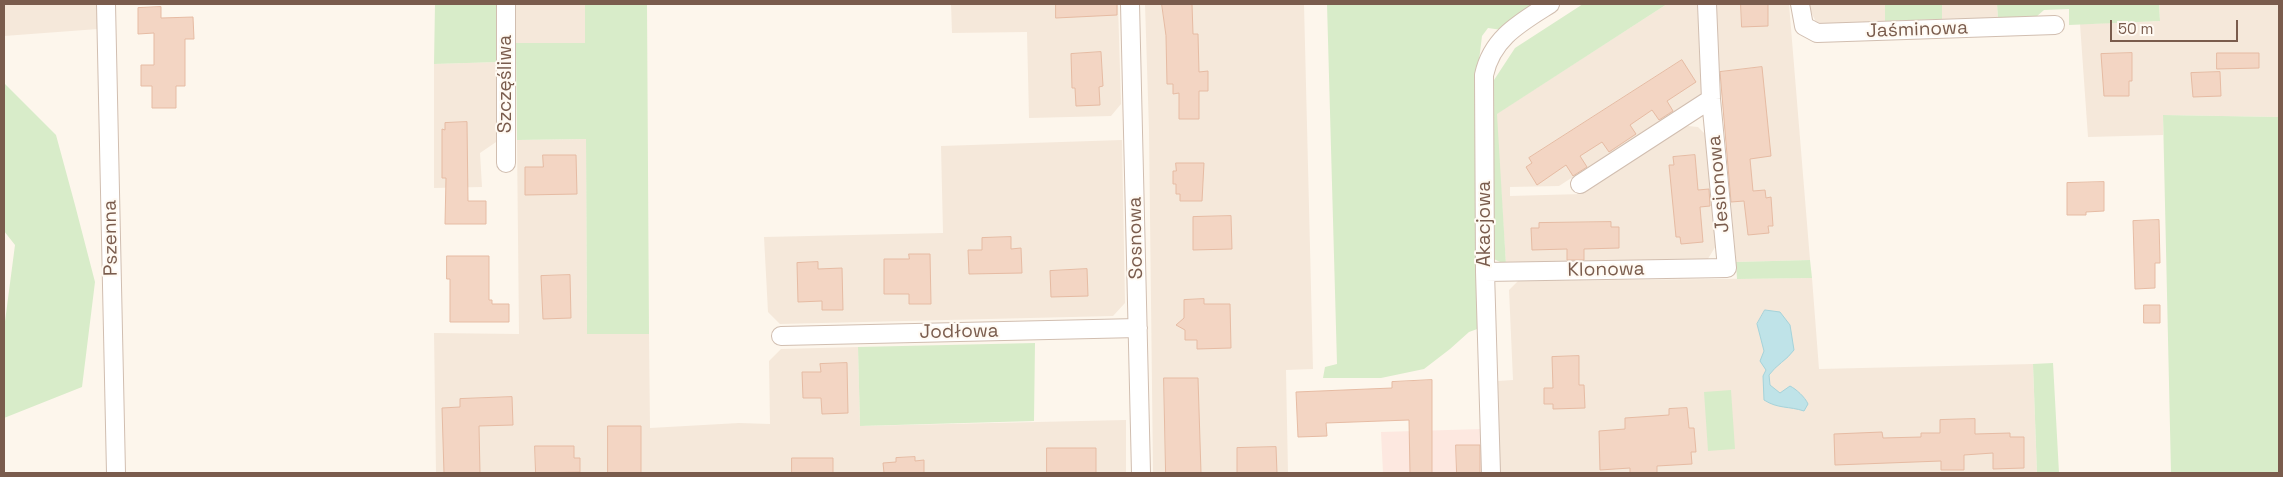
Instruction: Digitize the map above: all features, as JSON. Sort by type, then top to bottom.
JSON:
[{"type":"street","name":"Pszenna","points":[[106,4],[116,473]]},
{"type":"street","name":"Szczęśliwa","points":[[506,4],[506,163]]},
{"type":"street","name":"Sosnowa","points":[[1130,4],[1141,473]]},
{"type":"street","name":"Akacjowa","points":[[1491,473],[1485,272],[1483,95],[1486,67],[1492,52],[1504,35],[1550,4]]},
{"type":"street","name":"Jesionowa","points":[[1706,4],[1711,99],[1727,268]]},
{"type":"street","name":"Jaśminowa","points":[[1800,4],[1804,26],[1817,33],[2055,25]]},
{"type":"street","name":"Jesionowa","points":[[1580,184],[1711,99]]},
{"type":"street","name":"Klonowa","points":[[1485,272],[1727,268]]},
{"type":"street","name":"Jodłowa","points":[[781,336],[1138,328]]},
{"type":"shaded area","points":[[4,4],[97,4],[98,29],[4,36]]},
{"type":"shaded area","points":[[516,4],[585,4],[586,43],[516,43]]},
{"type":"shaded area","points":[[951,4],[1118,4],[1121,104],[1111,116],[1029,118],[1027,32],[952,33]]},
{"type":"shaded area","points":[[1145,4],[1304,4],[1313,369],[1286,370],[1288,473],[1153,473],[1149,130]]},
{"type":"shaded area","points":[[1667,4],[1697,4],[1703,93],[1559,186],[1510,187],[1510,196],[1582,194],[1683,128],[1688,126],[1698,127],[1706,135],[1717,244],[1706,262],[1506,265],[1496,114]]},
{"type":"shaded area","points":[[1716,4],[1789,4],[1810,260],[1736,262],[1718,53]]},
{"type":"shaded area","points":[[1807,4],[1885,4],[1885,21],[1817,24]]},
{"type":"shaded area","points":[[1942,4],[1997,4],[1998,18],[1942,19]]},
{"type":"shaded area","points":[[2159,4],[2279,4],[2279,117],[2163,115],[2163,135],[2088,137],[2080,24],[2160,21]]},
{"type":"shaded area","points":[[499,62],[499,140],[480,153],[482,187],[434,188],[434,64]]},
{"type":"shaded area","points":[[586,139],[587,334],[649,334],[650,428],[739,423],[770,424],[769,361],[781,349],[858,347],[860,426],[1126,420],[1126,473],[436,473],[434,333],[519,334],[517,140]]},
{"type":"shaded area","points":[[1122,140],[1125,303],[1113,316],[780,324],[768,312],[764,237],[943,233],[941,146]]},
{"type":"shaded area","points":[[1812,278],[1819,369],[2033,364],[2037,473],[1500,473],[1498,381],[1513,380],[1509,290],[1518,281]]},
{"type":"shaded area","points":[[1482,429],[1483,473],[1383,473],[1381,432]]},
{"type":"green space","points":[[435,4],[498,4],[499,62],[434,64]]},
{"type":"green space","points":[[585,4],[647,4],[649,334],[587,334],[586,139],[517,140],[516,43],[585,43]]},
{"type":"green space","points":[[1327,4],[1540,4],[1502,30],[1488,28],[1482,36],[1476,85],[1480,328],[1469,332],[1424,369],[1381,378],[1323,378],[1325,367],[1337,364]]},
{"type":"green space","points":[[1583,4],[1667,4],[1497,114],[1506,265],[1494,259],[1492,251],[1490,78],[1494,80],[1515,48]]},
{"type":"green space","points":[[1885,4],[1942,4],[1942,19],[1885,21]]},
{"type":"green space","points":[[1997,4],[2159,4],[2160,21],[2069,25],[2069,9],[2044,10],[2036,17],[1998,18]]},
{"type":"green space","points":[[4,83],[56,135],[95,282],[82,387],[4,418],[4,329],[15,245],[4,231]]},
{"type":"green space","points":[[2163,115],[2279,117],[2279,473],[2171,473]]},
{"type":"green space","points":[[1810,260],[1812,278],[1737,279],[1736,262]]},
{"type":"green space","points":[[1035,343],[1034,421],[860,426],[858,347]]},
{"type":"green space","points":[[2053,363],[2059,473],[2037,473],[2033,364]]},
{"type":"green space","points":[[1731,390],[1735,449],[1708,451],[1704,392]]},
{"type":"water","points":[[1765,310],[1780,312],[1790,325],[1794,350],[1769,375],[1770,385],[1780,393],[1790,386],[1795,389],[1808,404],[1804,411],[1774,405],[1764,400],[1763,376],[1766,370],[1760,361],[1764,351],[1757,324]]},
{"type":"building","points":[[1056,4],[1117,4],[1117,15],[1056,18]]},
{"type":"building","points":[[1162,4],[1192,4],[1193,34],[1198,34],[1199,72],[1208,71],[1208,91],[1199,91],[1199,119],[1179,119],[1179,93],[1173,94],[1173,84],[1167,84],[1166,36]]},
{"type":"building","points":[[1741,4],[1768,4],[1768,26],[1742,27]]},
{"type":"building","points":[[161,7],[161,18],[193,17],[194,39],[185,39],[185,86],[176,86],[176,108],[152,108],[152,86],[141,86],[141,65],[154,65],[154,33],[138,34],[138,8]]},
{"type":"building","points":[[1101,52],[1103,86],[1099,87],[1100,105],[1076,106],[1075,88],[1072,88],[1071,54]]},
{"type":"building","points":[[2132,53],[2132,81],[2129,81],[2129,96],[2104,96],[2101,54]]},
{"type":"building","points":[[2217,53],[2259,53],[2259,68],[2217,69]]},
{"type":"building","points":[[1682,60],[1696,82],[1667,101],[1673,111],[1659,120],[1652,110],[1630,125],[1636,134],[1609,152],[1602,142],[1580,156],[1587,167],[1573,176],[1566,165],[1537,185],[1526,167],[1532,163],[1529,158]]},
{"type":"building","points":[[1762,67],[1771,156],[1750,159],[1753,191],[1765,190],[1766,198],[1771,197],[1773,226],[1768,226],[1769,233],[1748,235],[1744,201],[1731,202],[1720,72]]},
{"type":"building","points":[[2220,72],[2221,96],[2193,97],[2191,73]]},
{"type":"building","points":[[467,122],[468,201],[486,201],[486,224],[445,224],[446,178],[442,178],[442,129],[445,130],[445,123]]},
{"type":"building","points":[[543,155],[576,155],[577,194],[525,195],[525,167],[543,167]]},
{"type":"building","points":[[1695,155],[1698,190],[1709,189],[1710,206],[1700,207],[1703,242],[1681,244],[1680,237],[1676,237],[1669,165],[1674,165],[1673,157]]},
{"type":"building","points":[[1176,163],[1204,163],[1202,201],[1180,201],[1180,194],[1176,194],[1176,184],[1173,184],[1173,171],[1176,171]]},
{"type":"building","points":[[2104,182],[2104,211],[2086,212],[2086,215],[2067,215],[2067,183]]},
{"type":"building","points":[[1231,216],[1232,249],[1193,250],[1193,217]]},
{"type":"building","points":[[2159,220],[2160,263],[2155,263],[2155,288],[2135,289],[2133,221]]},
{"type":"building","points":[[1611,222],[1611,227],[1619,227],[1619,248],[1584,249],[1584,260],[1567,260],[1567,249],[1532,250],[1531,228],[1539,228],[1539,223]]},
{"type":"building","points":[[1011,237],[1011,249],[1021,248],[1022,273],[969,274],[968,250],[982,250],[982,238]]},
{"type":"building","points":[[909,254],[930,254],[931,304],[909,304],[909,294],[884,294],[884,259],[909,259]]},
{"type":"building","points":[[447,256],[489,256],[489,300],[492,300],[492,304],[509,304],[509,322],[450,322],[450,279],[447,279]]},
{"type":"building","points":[[818,262],[818,269],[842,268],[843,310],[822,310],[822,301],[798,302],[797,263]]},
{"type":"building","points":[[1087,269],[1088,296],[1051,297],[1050,271]]},
{"type":"building","points":[[570,275],[571,318],[543,319],[541,276]]},
{"type":"building","points":[[1204,299],[1204,304],[1230,304],[1231,348],[1197,349],[1197,340],[1185,340],[1185,330],[1176,325],[1184,318],[1184,300]]},
{"type":"building","points":[[2144,305],[2160,305],[2160,323],[2144,323]]},
{"type":"building","points":[[1579,356],[1579,385],[1584,385],[1585,408],[1553,409],[1553,404],[1544,404],[1544,388],[1553,388],[1552,357]]},
{"type":"building","points":[[847,363],[848,413],[822,414],[821,398],[803,398],[802,372],[821,372],[820,364]]},
{"type":"building","points":[[1164,378],[1198,378],[1201,473],[1166,473]]},
{"type":"building","points":[[1432,380],[1432,473],[1410,473],[1409,420],[1326,423],[1327,436],[1298,437],[1296,392],[1392,388],[1392,382]]},
{"type":"building","points":[[512,397],[513,425],[479,426],[480,473],[444,473],[442,408],[460,407],[460,399]]},
{"type":"building","points":[[1687,408],[1689,428],[1694,428],[1696,452],[1691,452],[1692,464],[1657,466],[1657,473],[1630,473],[1630,468],[1600,470],[1599,431],[1625,429],[1625,418],[1669,415],[1669,409]]},
{"type":"building","points":[[1975,419],[1975,434],[2010,433],[2010,437],[2024,437],[2024,468],[1993,469],[1993,453],[1964,455],[1964,470],[1941,470],[1941,461],[1835,465],[1834,434],[1882,432],[1883,438],[1921,437],[1921,433],[1940,433],[1940,420]]},
{"type":"building","points":[[608,426],[641,426],[641,473],[608,473]]},
{"type":"building","points":[[1456,445],[1480,445],[1480,473],[1457,473]]},
{"type":"building","points":[[535,446],[574,446],[574,458],[580,458],[580,472],[536,473]]},
{"type":"building","points":[[1276,447],[1277,473],[1237,473],[1237,448]]},
{"type":"building","points":[[1047,448],[1096,448],[1096,473],[1047,473]]},
{"type":"building","points":[[915,457],[915,461],[924,460],[924,473],[884,473],[883,463],[896,462],[896,458]]},
{"type":"building","points":[[792,458],[833,458],[833,473],[792,473]]}]
